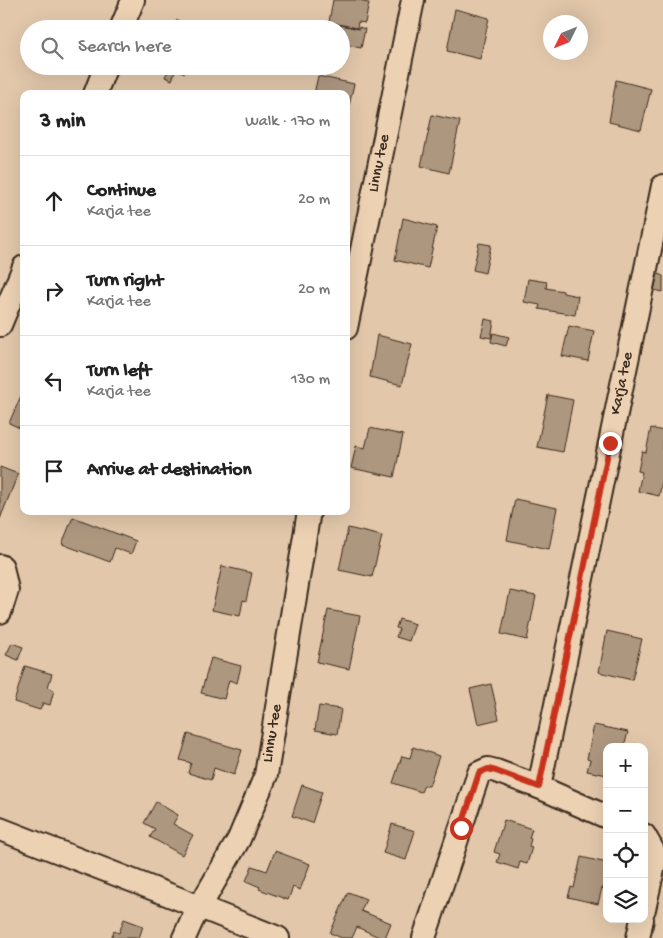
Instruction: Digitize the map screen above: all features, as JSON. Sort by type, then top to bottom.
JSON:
[{"type":"street","points":[[125,20],[133,0]]},
{"type":"street","name":"Linnu tee","points":[[350,308],[413,0]]},
{"type":"street","points":[[97,90],[102,75]]},
{"type":"street","name":"Karja tee","points":[[539,787],[663,186]]},
{"type":"street","points":[[0,325],[20,277]]},
{"type":"street","name":"Linnu tee","points":[[184,938],[192,920],[239,839],[266,775],[308,515]]},
{"type":"street","points":[[0,566],[2,567],[7,590],[0,612]]},
{"type":"street","points":[[424,938],[479,773],[488,769],[496,771],[539,787],[603,815]]},
{"type":"street","points":[[0,829],[278,938]]},
{"type":"street","points":[[648,836],[663,843]]},
{"type":"street","points":[[648,841],[656,856],[648,891]]},
{"type":"street","points":[[638,938],[641,923]]},
{"type":"building","points":[[333,0],[363,0],[363,2],[369,3],[365,23],[358,22],[357,28],[350,26],[350,20],[329,20]]},
{"type":"building","points":[[455,9],[489,18],[480,59],[447,51]]},
{"type":"building","points":[[350,27],[365,29],[361,48],[350,46]]},
{"type":"building","points":[[166,75],[174,75],[172,80],[165,77]]},
{"type":"building","points":[[318,76],[354,84],[350,102],[350,90],[315,90]]},
{"type":"building","points":[[616,80],[651,89],[641,130],[609,122]]},
{"type":"building","points":[[432,115],[460,121],[449,173],[421,166]]},
{"type":"building","points":[[403,218],[437,227],[428,268],[395,260]]},
{"type":"building","points":[[479,243],[491,245],[485,273],[473,270]]},
{"type":"building","points":[[658,274],[663,276],[663,292],[654,290]]},
{"type":"building","points":[[528,279],[547,282],[546,288],[578,296],[575,315],[539,309],[540,305],[524,302]]},
{"type":"building","points":[[485,319],[494,321],[491,338],[481,336]]},
{"type":"building","points":[[569,326],[594,331],[588,361],[562,356]]},
{"type":"building","points":[[493,333],[509,337],[506,346],[491,342]]},
{"type":"building","points":[[377,335],[412,344],[402,385],[370,377]]},
{"type":"building","points":[[548,395],[573,400],[563,452],[537,447]]},
{"type":"building","points":[[20,398],[20,428],[9,423]]},
{"type":"building","points":[[370,428],[403,435],[394,477],[351,468],[356,446],[365,448]]},
{"type":"building","points":[[651,428],[663,431],[663,477],[659,496],[638,491],[642,472],[638,471],[642,451],[646,452]]},
{"type":"building","points":[[0,467],[18,474],[0,519]]},
{"type":"building","points":[[515,499],[557,508],[549,549],[507,540]]},
{"type":"building","points":[[73,517],[136,541],[131,554],[115,548],[110,562],[62,544]]},
{"type":"building","points":[[348,528],[382,536],[372,577],[339,570]]},
{"type":"building","points":[[222,566],[252,573],[246,601],[243,600],[240,616],[212,610]]},
{"type":"building","points":[[510,591],[536,596],[527,640],[501,634]]},
{"type":"building","points":[[328,610],[360,616],[349,669],[317,662]]},
{"type":"building","points":[[399,619],[415,624],[409,641],[396,637],[399,629],[396,628]]},
{"type":"building","points":[[607,631],[642,639],[632,680],[599,672]]},
{"type":"building","points":[[12,643],[23,647],[18,660],[6,655]]},
{"type":"building","points":[[211,658],[241,666],[237,683],[229,680],[224,699],[201,693]]},
{"type":"building","points":[[25,666],[52,674],[48,687],[54,690],[50,705],[43,703],[40,710],[14,702]]},
{"type":"building","points":[[491,684],[499,719],[478,724],[470,689]]},
{"type":"building","points":[[319,706],[341,709],[337,734],[315,730]]},
{"type":"building","points":[[594,725],[628,732],[625,743],[603,743],[603,774],[587,771],[590,760],[587,759]]},
{"type":"building","points":[[188,734],[242,750],[234,775],[214,768],[211,780],[188,773],[191,763],[180,760]]},
{"type":"building","points":[[413,747],[439,756],[429,786],[424,785],[421,792],[393,783],[402,756],[410,758]]},
{"type":"building","points":[[302,785],[322,792],[312,823],[292,816]]},
{"type":"building","points":[[156,802],[178,815],[173,824],[193,835],[182,855],[150,837],[155,829],[144,823]]},
{"type":"building","points":[[504,820],[532,829],[529,846],[532,847],[527,864],[520,862],[518,869],[497,862],[500,854],[494,852]]},
{"type":"building","points":[[392,824],[415,831],[406,860],[383,853]]},
{"type":"building","points":[[275,851],[310,864],[300,890],[293,887],[288,900],[259,889],[260,887],[246,881],[252,866],[267,871]]},
{"type":"building","points":[[581,857],[603,862],[603,888],[598,904],[568,897],[571,887],[574,888]]},
{"type":"building","points":[[348,892],[366,899],[361,911],[391,923],[385,938],[357,927],[352,938],[342,938],[330,933]]},
{"type":"building","points":[[124,919],[143,926],[139,938],[111,938],[114,931],[119,933]]},
{"type":"route","points":[[461,828],[479,773],[488,769],[539,787],[610,443]]}]
